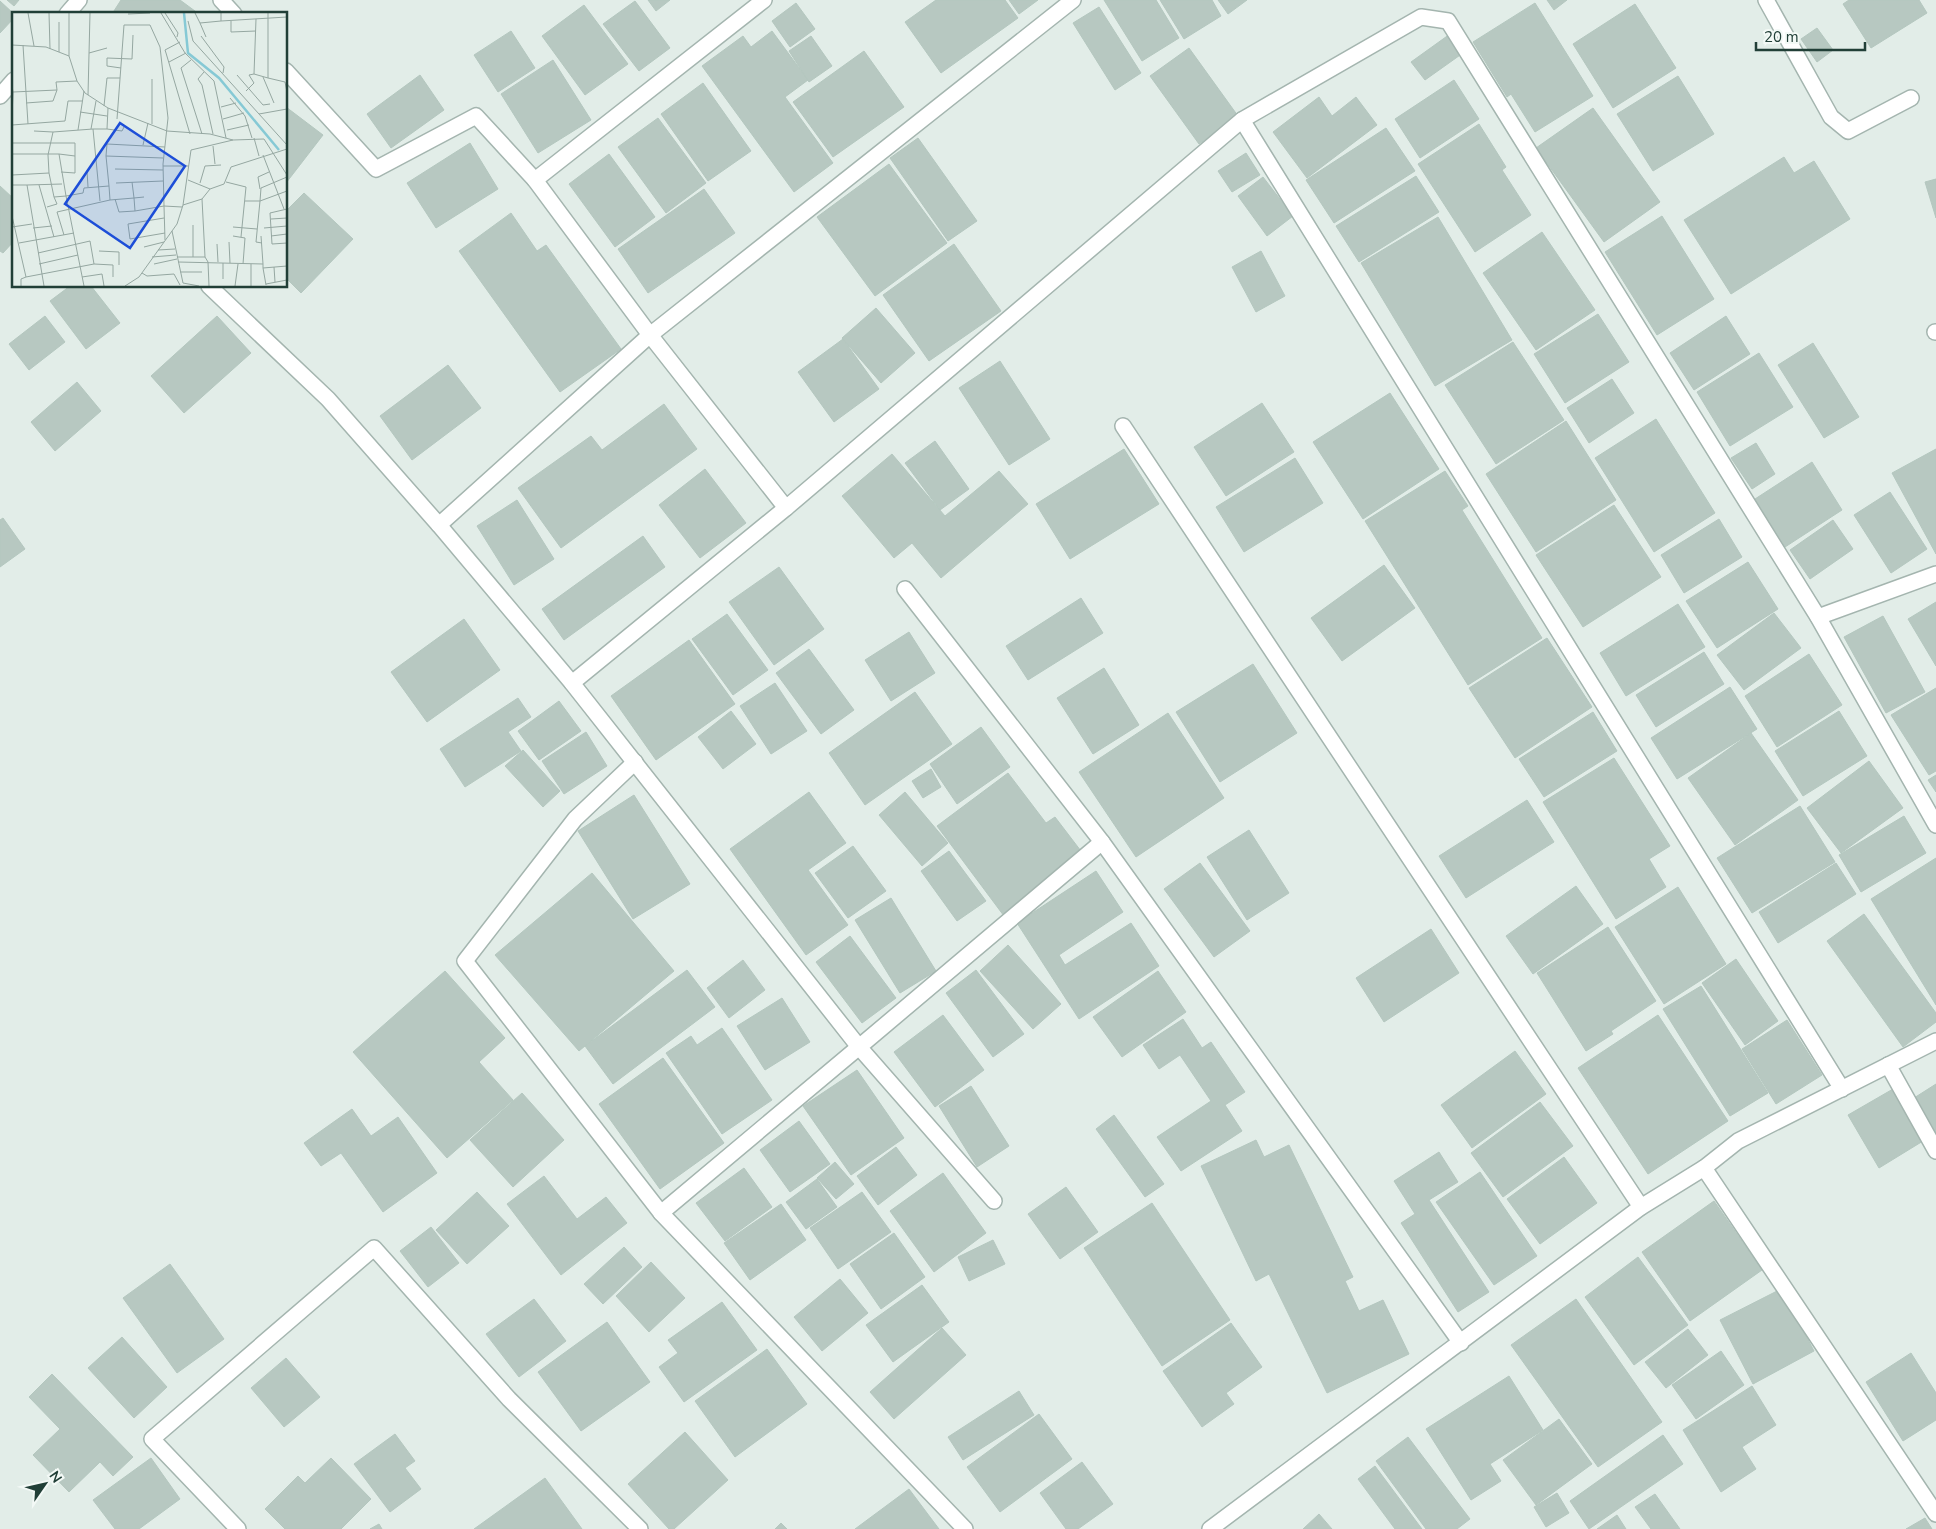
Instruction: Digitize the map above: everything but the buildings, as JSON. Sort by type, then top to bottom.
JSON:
[{"type":"street","points":[[70,12],[79,0]]},
{"type":"street","points":[[221,0],[232,12]]},
{"type":"street","points":[[535,180],[764,0]]},
{"type":"street","points":[[439,525],[650,334],[1073,0]]},
{"type":"street","points":[[1766,0],[1831,117],[1848,131],[1911,98]]},
{"type":"street","points":[[572,683],[786,508],[1242,120],[1421,17],[1448,21],[1818,617],[1936,825]]},
{"type":"street","points":[[288,74],[376,170],[476,116],[535,180],[650,334],[786,508]]},
{"type":"street","points":[[1242,120],[1842,1088]]},
{"type":"street","points":[[211,288],[328,399],[439,525],[636,762],[859,1047],[994,1201]]},
{"type":"street","points":[[1123,426],[1641,1208]]},
{"type":"street","points":[[1818,617],[1936,574]]},
{"type":"street","points":[[905,589],[1102,842],[1461,1343]]},
{"type":"street","points":[[636,762],[575,819],[465,961],[661,1213],[965,1529]]},
{"type":"street","points":[[661,1213],[1102,842]]},
{"type":"street","points":[[1210,1529],[1641,1208],[1704,1168],[1738,1140],[1936,1041]]},
{"type":"street","points":[[1888,1065],[1936,1151]]},
{"type":"street","points":[[1704,1168],[1936,1514]]},
{"type":"street","points":[[238,1529],[152,1439],[374,1248],[509,1399],[640,1529]]}]
